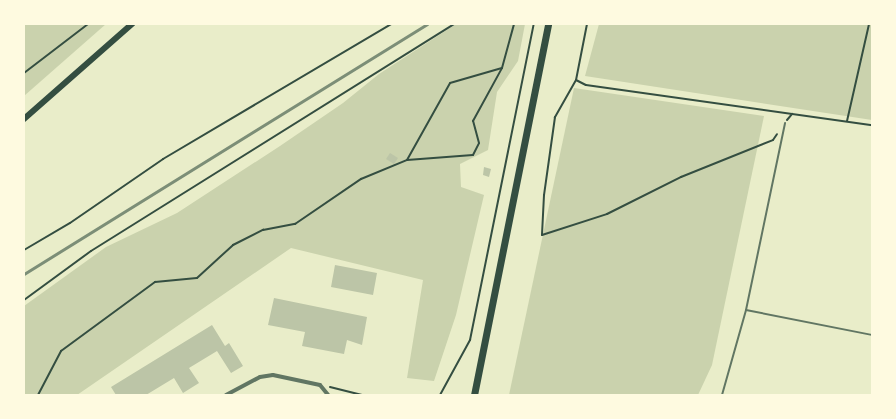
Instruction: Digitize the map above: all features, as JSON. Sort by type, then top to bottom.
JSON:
[{"type":"highway","points":[[474,395],[548,24]]},
{"type":"main road","points":[[24,119],[132,24]]},
{"type":"street","points":[[226,395],[267,375],[285,376],[320,385],[328,395]]},
{"type":"lane","points":[[722,395],[746,310],[785,123]]},
{"type":"lane","points":[[746,310],[872,335]]},
{"type":"path","points":[[24,73],[88,24]]},
{"type":"path","points":[[24,250],[70,223],[162,159],[391,24]]},
{"type":"path","points":[[24,300],[91,250],[454,24]]},
{"type":"path","points":[[38,395],[61,351],[155,282],[196,278],[233,245],[263,230],[295,224],[361,179],[407,160],[472,155],[479,144],[473,121],[502,68],[514,24]]},
{"type":"path","points":[[440,395],[470,340],[534,24]]},
{"type":"path","points":[[587,24],[576,80],[555,117],[544,195],[542,236],[607,214],[681,177],[773,140],[792,114]]},
{"type":"path","points":[[847,121],[869,24]]},
{"type":"path","points":[[407,160],[450,83],[502,68]]},
{"type":"path","points":[[576,80],[586,86],[872,125]]},
{"type":"path","points":[[320,385],[362,395]]},
{"type":"green space","points":[[24,24],[106,24],[24,96]]},
{"type":"green space","points":[[456,24],[525,24],[518,61],[497,92],[488,150],[460,164],[461,187],[484,195],[456,315],[434,381],[407,378],[423,280],[291,248],[77,395],[24,395],[24,306],[106,247],[177,213],[280,146],[343,103],[379,74]]},
{"type":"green space","points":[[599,24],[872,24],[872,120],[585,76]]},
{"type":"green space","points":[[574,88],[764,116],[712,365],[698,395],[509,395]]},
{"type":"building","points":[[390,153],[398,158],[394,164],[386,159]]},
{"type":"building","points":[[484,167],[491,169],[489,177],[483,175]]},
{"type":"building","points":[[335,265],[377,273],[373,295],[331,287]]},
{"type":"building","points":[[274,298],[367,317],[362,345],[347,340],[344,354],[302,346],[305,332],[268,325]]},
{"type":"building","points":[[212,325],[225,346],[229,343],[243,366],[231,373],[217,351],[189,368],[199,383],[183,393],[174,378],[146,395],[116,395],[111,387]]},
{"type":"railway","points":[[24,274],[427,24]]}]
